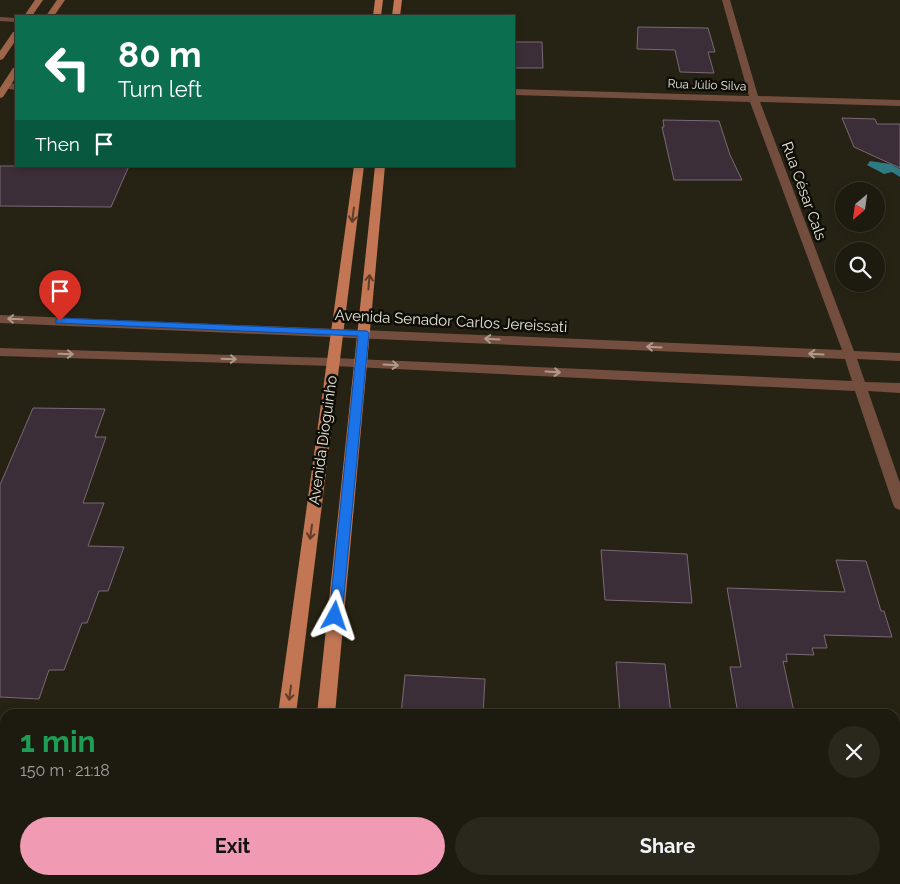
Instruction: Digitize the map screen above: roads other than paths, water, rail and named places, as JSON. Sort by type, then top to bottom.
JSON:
[{"type":"main road","points":[[29,15],[39,0]]},
{"type":"main road","points":[[51,15],[61,0]]},
{"type":"main road","points":[[378,15],[380,0]]},
{"type":"main road","points":[[396,15],[398,0]]},
{"type":"main road","points":[[1,56],[15,35]]},
{"type":"main road","points":[[0,96],[15,72]]},
{"type":"main road","name":"Avenida Dioguinho","points":[[288,709],[359,167]]},
{"type":"main road","name":"Avenida Dioguinho","points":[[326,709],[380,167]]},
{"type":"street","name":"Rua César Cals","points":[[726,0],[754,99],[850,356],[900,504]]},
{"type":"street","points":[[0,19],[15,20]]},
{"type":"street","points":[[6,86],[15,87]]},
{"type":"street","name":"Rua Júlio Silva","points":[[515,92],[900,103]]},
{"type":"street","name":"Avenida Senador Carlos Jereissati","points":[[0,319],[900,357]]},
{"type":"street","points":[[0,352],[360,363],[900,388]]},
{"type":"water","points":[[870,161],[890,164],[900,169],[900,177],[892,172],[884,174],[867,165]]}]
